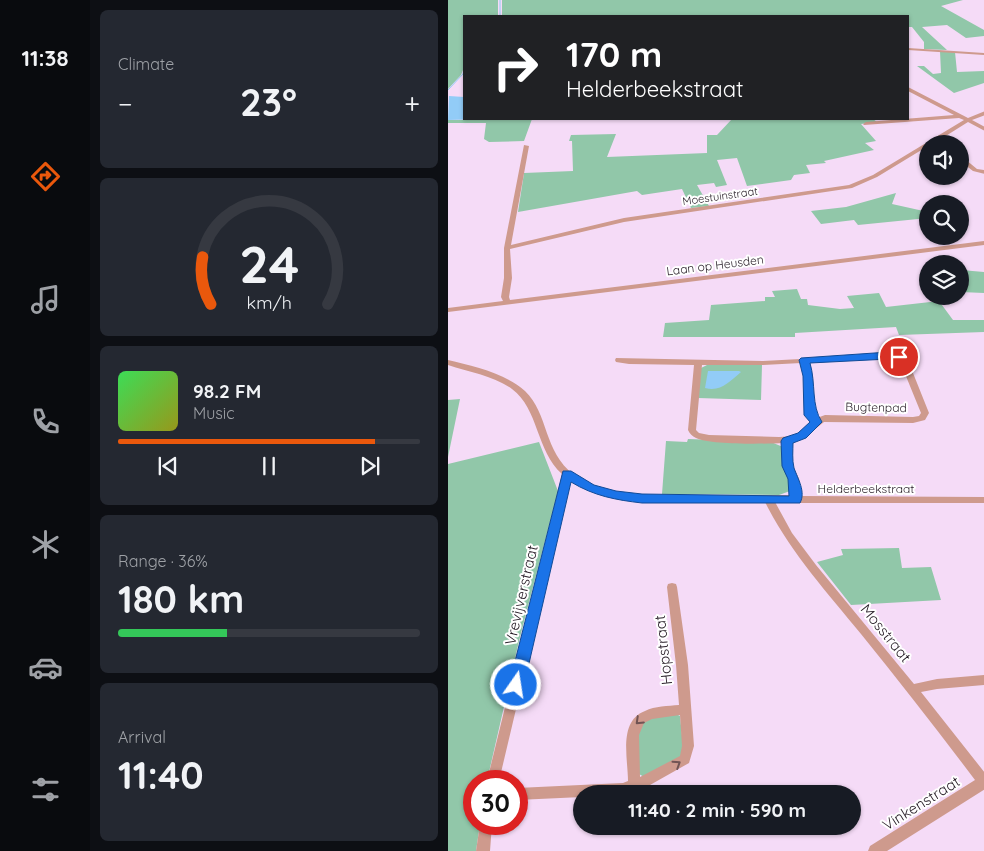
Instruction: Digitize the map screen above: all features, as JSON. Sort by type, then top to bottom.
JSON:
[{"type":"street","points":[[909,49],[984,54]]},
{"type":"street","points":[[909,90],[984,129]]},
{"type":"street","name":"Moestuinstraat","points":[[943,135],[984,113]]},
{"type":"street","points":[[866,124],[960,116]]},
{"type":"street","points":[[507,303],[505,297],[508,278],[508,248],[526,146]]},
{"type":"street","name":"Moestuinstraat","points":[[508,248],[624,220],[850,187],[869,179],[919,150]]},
{"type":"street","points":[[969,164],[976,170],[984,172]]},
{"type":"street","name":"Laan op Heusden","points":[[448,310],[984,244]]},
{"type":"street","name":"Bugtenpad","points":[[619,360],[629,362],[763,363],[889,355],[899,357],[905,363],[925,413],[918,420],[829,418],[816,422]]},
{"type":"street","points":[[698,363],[692,430],[696,435],[707,438],[787,441],[802,436],[816,422],[810,415],[809,376],[804,360]]},
{"type":"street","name":"Helderbeekstraat","points":[[448,362],[508,383],[522,393],[532,407],[552,457],[567,474],[590,488],[616,496],[769,500],[984,500]]},
{"type":"street","points":[[787,441],[788,466],[794,479],[796,500]]},
{"type":"street","name":"Vrevijverstraat","points":[[496,770],[567,474]]},
{"type":"street","name":"Mosstraat","points":[[769,500],[775,514],[797,548],[913,689],[984,782]]},
{"type":"street","name":"Hopstraat","points":[[634,785],[646,781],[685,759],[688,746],[672,588]]},
{"type":"street","points":[[913,689],[937,684],[984,680]]},
{"type":"street","points":[[634,785],[632,730],[636,722],[649,714],[685,709]]},
{"type":"street","name":"Vinkenstraat","points":[[875,851],[984,782]]},
{"type":"street","name":"Hopstraat","points":[[528,794],[573,792]]},
{"type":"street","points":[[483,851],[485,835]]},
{"type":"green space","points":[[448,0],[498,0],[498,15],[463,15],[463,70],[461,75],[448,89]]},
{"type":"green space","points":[[502,0],[963,0],[941,6],[984,30],[985,36],[966,38],[947,25],[922,27],[947,50],[924,49],[924,42],[912,27],[909,27],[909,15],[502,15]]},
{"type":"green space","points":[[940,51],[955,52],[957,72],[984,71],[984,83],[954,93],[917,66],[924,66],[933,74],[941,73]]},
{"type":"green space","points":[[448,120],[532,120],[524,141],[489,142],[484,139],[486,123],[448,123]]},
{"type":"green space","points":[[731,120],[874,120],[877,122],[861,124],[876,141],[865,143],[874,150],[824,161],[826,163],[806,165],[810,173],[794,175],[791,180],[747,186],[737,158],[717,160],[727,185],[716,187],[714,183],[697,185],[709,206],[691,208],[682,189],[642,195],[637,191],[518,212],[524,173],[573,171],[572,141],[569,141],[571,135],[616,134],[607,157],[707,153],[707,135],[717,135]]},
{"type":"green space","points":[[896,193],[892,204],[919,210],[919,219],[858,225],[854,220],[821,224],[811,211],[846,207]]},
{"type":"green space","points":[[969,271],[984,272],[984,293],[969,292]]},
{"type":"green space","points":[[797,289],[801,299],[807,299],[808,305],[840,309],[854,308],[847,296],[879,293],[886,307],[919,303],[919,305],[942,305],[953,320],[984,320],[984,332],[899,335],[896,327],[795,333],[795,337],[663,337],[665,323],[709,320],[711,305],[765,301],[765,297],[775,297],[772,291]]},
{"type":"green space","points":[[707,365],[762,365],[761,400],[698,398],[701,368]]},
{"type":"green space","points":[[460,399],[448,457],[448,400]]},
{"type":"green space","points":[[688,439],[771,442],[783,447],[790,476],[790,491],[779,495],[662,494],[666,441],[687,442]]},
{"type":"green space","points":[[539,442],[558,491],[519,641],[490,770],[463,770],[463,835],[478,835],[476,851],[448,851],[448,464]]},
{"type":"green space","points":[[899,548],[902,568],[931,567],[941,600],[851,605],[817,562],[843,555],[841,549]]},
{"type":"green space","points":[[676,714],[680,716],[684,755],[644,777],[639,774],[635,731],[642,720]]},
{"type":"water","points":[[449,96],[463,97],[463,120],[448,120]]},
{"type":"water","points":[[708,371],[741,372],[729,383],[716,389],[711,389],[705,388]]},
{"type":"waterway","points":[[500,0],[500,15]]},
{"type":"waterway","points":[[448,90],[463,74]]},
{"type":"route","points":[[516,685],[567,474],[590,488],[616,496],[796,500],[794,479],[788,466],[787,441],[802,436],[816,422],[811,418],[809,411],[809,376],[804,360],[889,355],[899,357]]}]
